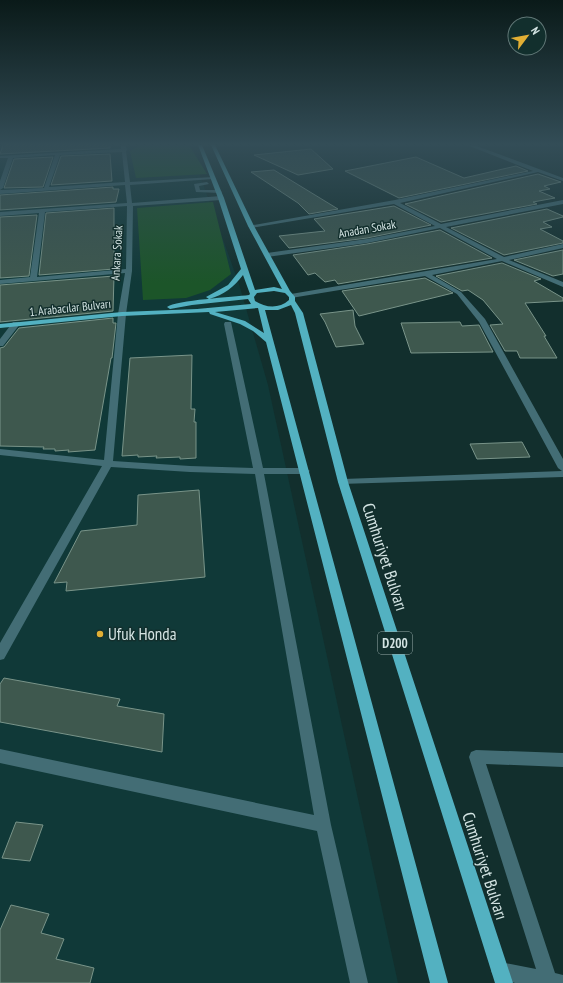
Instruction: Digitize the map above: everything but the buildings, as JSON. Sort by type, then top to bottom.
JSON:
[{"type":"main road","name":"Cumhuriyet Bulvarı","points":[[234,191],[251,226],[299,313],[343,482],[502,977]]},
{"type":"main road","points":[[219,192],[245,268],[252,295],[252,302],[259,306],[305,470],[439,983]]},
{"type":"main road","points":[[192,303],[226,291],[234,284],[245,268]]},
{"type":"main road","name":"1. Arabacılar Bulvarı","points":[[0,326],[143,312],[197,311],[259,306],[280,308],[286,306],[290,296],[267,289],[252,295],[192,303],[143,312]]},
{"type":"main road","points":[[197,311],[236,319],[258,331],[268,340]]},
{"type":"street","points":[[0,192],[13,191]]},
{"type":"street","name":"Ankara Sokak","points":[[108,464],[122,314],[129,271],[130,206],[129,191]]},
{"type":"street","points":[[198,191],[219,192]]},
{"type":"street","points":[[251,226],[395,202],[446,191]]},
{"type":"street","points":[[0,214],[130,206],[221,198]]},
{"type":"street","points":[[395,202],[504,260],[553,280],[563,286]]},
{"type":"street","name":"Anadan Sokak","points":[[267,255],[367,241],[563,202]]},
{"type":"street","points":[[33,280],[42,212]]},
{"type":"street","points":[[290,296],[428,275],[504,260],[563,246]]},
{"type":"street","points":[[0,282],[129,271]]},
{"type":"street","points":[[428,275],[458,293],[482,321],[563,468]]},
{"type":"street","points":[[0,344],[16,324]]},
{"type":"street","points":[[228,324],[259,472],[323,825],[360,983]]},
{"type":"street","points":[[0,452],[108,464],[259,472],[305,470]]},
{"type":"street","points":[[0,656],[108,464]]},
{"type":"street","points":[[343,482],[563,474]]},
{"type":"street","points":[[0,756],[323,825]]},
{"type":"street","points":[[502,977],[555,982],[476,757],[563,760]]},
{"type":"shaded area","points":[[0,191],[206,191],[239,284],[268,385],[398,983],[0,983]]},
{"type":"green space","points":[[213,202],[231,274],[210,290],[186,298],[143,300],[137,208]]},
{"type":"place","name":"Ufuk Honda","points":[[100,634]]}]
